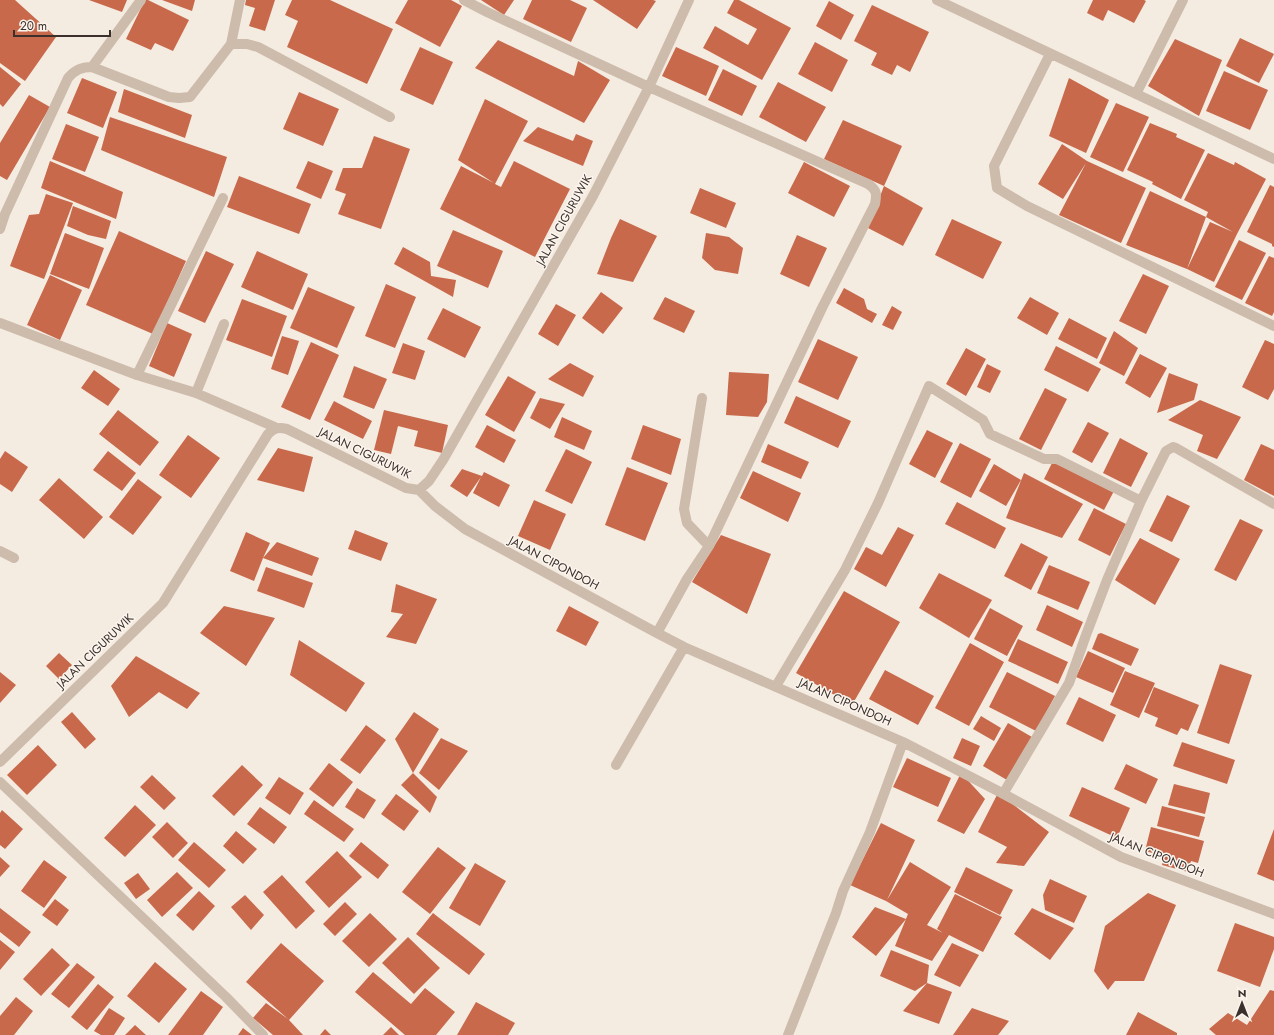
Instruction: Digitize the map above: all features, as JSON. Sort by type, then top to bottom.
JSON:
[{"type":"street","points":[[92,67],[141,0]]},
{"type":"street","points":[[0,229],[2,211],[68,78],[83,67],[92,67],[169,97],[190,97],[231,44],[240,0]]},
{"type":"street","points":[[464,0],[486,12],[649,87],[868,184],[874,188],[876,192],[874,204],[822,308],[709,546],[687,579],[657,633]]},
{"type":"street","name":"JALAN CIGURUWIK","points":[[0,762],[163,602],[268,434],[272,430],[277,428],[287,429],[406,488],[419,490],[429,481],[444,460],[593,196],[649,87],[689,0]]},
{"type":"street","points":[[937,0],[1136,94],[1273,156]]},
{"type":"street","points":[[1136,94],[1183,0]]},
{"type":"street","points":[[231,44],[247,44],[258,47],[390,117]]},
{"type":"street","points":[[1050,54],[994,166],[997,188],[1026,206],[1274,326]]},
{"type":"street","points":[[137,375],[223,198]]},
{"type":"street","points":[[0,323],[137,375],[196,393],[277,428]]},
{"type":"street","points":[[196,393],[224,324]]},
{"type":"street","points":[[776,686],[845,570],[878,503],[929,386],[984,420],[990,434],[1044,459],[1057,459],[1141,502]]},
{"type":"street","points":[[702,398],[684,509],[687,523],[709,546]]},
{"type":"street","points":[[1003,794],[1069,683],[1107,580],[1141,502],[1166,452],[1173,447],[1176,448],[1274,504]]},
{"type":"street","name":"JALAN CIPONDOH","points":[[419,490],[435,506],[465,529],[684,647],[903,742],[1121,857],[1274,914]]},
{"type":"street","points":[[0,551],[14,558]]},
{"type":"street","points":[[616,765],[684,647]]},
{"type":"street","points":[[788,1035],[836,913],[843,891],[870,832],[903,742]]},
{"type":"street","points":[[0,782],[263,1035]]},
{"type":"building","points":[[0,0],[15,0],[56,37],[25,81],[0,63]]},
{"type":"building","points":[[89,0],[127,0],[122,12]]},
{"type":"building","points":[[145,0],[148,0],[189,20],[173,51],[155,43],[151,50],[126,39]]},
{"type":"building","points":[[162,0],[195,0],[192,11]]},
{"type":"building","points":[[246,0],[275,0],[265,31],[249,26],[255,8],[245,5]]},
{"type":"building","points":[[292,0],[330,0],[393,29],[367,84],[287,47],[298,21],[285,15]]},
{"type":"building","points":[[408,0],[451,0],[462,6],[440,47],[395,23]]},
{"type":"building","points":[[481,0],[514,0],[504,15]]},
{"type":"building","points":[[532,0],[570,0],[587,8],[571,42],[523,19]]},
{"type":"building","points":[[593,0],[653,0],[656,1],[637,29]]},
{"type":"building","points":[[734,0],[739,0],[791,28],[762,80],[703,48],[715,26],[748,45],[757,29],[727,13]]},
{"type":"building","points":[[1093,0],[1146,1],[1134,23],[1108,10],[1103,21],[1087,13]]},
{"type":"building","points":[[829,1],[854,15],[841,40],[816,26]]},
{"type":"building","points":[[872,5],[929,32],[910,72],[897,65],[892,75],[871,65],[877,53],[854,41]]},
{"type":"building","points":[[1240,38],[1274,54],[1259,83],[1226,66]]},
{"type":"building","points":[[1175,39],[1222,60],[1199,116],[1148,86]]},
{"type":"building","points":[[498,40],[574,76],[578,61],[610,80],[584,123],[475,68]]},
{"type":"building","points":[[815,42],[848,60],[832,92],[798,74]]},
{"type":"building","points":[[420,47],[453,62],[433,105],[400,90]]},
{"type":"building","points":[[676,47],[719,66],[706,96],[662,76]]},
{"type":"building","points":[[0,67],[21,84],[3,107],[0,104]]},
{"type":"building","points":[[723,69],[757,86],[742,116],[708,100]]},
{"type":"building","points":[[1224,71],[1268,90],[1250,130],[1206,111]]},
{"type":"building","points":[[82,78],[117,92],[103,128],[67,113]]},
{"type":"building","points":[[1069,78],[1109,100],[1086,153],[1049,136]]},
{"type":"building","points":[[778,82],[826,107],[806,142],[759,117]]},
{"type":"building","points":[[124,89],[192,115],[185,138],[118,112]]},
{"type":"building","points":[[299,92],[339,109],[323,146],[283,129]]},
{"type":"building","points":[[29,95],[50,107],[7,180],[0,176],[0,143]]},
{"type":"building","points":[[485,99],[528,121],[495,184],[501,187],[514,161],[570,189],[535,257],[440,209],[461,166],[494,183],[458,160]]},
{"type":"building","points":[[1116,103],[1149,117],[1123,172],[1090,157]]},
{"type":"building","points":[[110,117],[227,157],[214,197],[101,150]]},
{"type":"building","points":[[843,120],[902,146],[884,186],[824,159]]},
{"type":"building","points":[[1150,123],[1177,134],[1176,137],[1205,150],[1181,199],[1152,184],[1153,182],[1127,170]]},
{"type":"building","points":[[66,124],[99,137],[85,172],[52,159]]},
{"type":"building","points":[[538,127],[573,141],[576,134],[593,141],[583,166],[523,141]]},
{"type":"building","points":[[374,136],[410,149],[381,229],[338,214],[346,194],[335,190],[343,168],[362,168]]},
{"type":"building","points":[[1062,144],[1087,161],[1146,188],[1121,243],[1059,215],[1086,163],[1063,199],[1038,184]]},
{"type":"building","points":[[1208,153],[1234,165],[1235,162],[1266,179],[1214,282],[1187,269],[1210,222],[1233,232],[1206,217],[1208,212],[1184,200]]},
{"type":"building","points":[[50,161],[123,192],[116,219],[41,188]]},
{"type":"building","points":[[308,161],[333,171],[321,199],[296,188]]},
{"type":"building","points":[[804,162],[850,186],[834,217],[788,193]]},
{"type":"building","points":[[239,176],[311,204],[299,234],[227,207]]},
{"type":"building","points":[[1270,185],[1274,187],[1274,247],[1272,244],[1247,232]]},
{"type":"building","points":[[884,186],[923,208],[903,246],[868,228]]},
{"type":"building","points":[[700,188],[736,203],[726,228],[690,213]]},
{"type":"building","points":[[1150,191],[1206,217],[1187,269],[1126,245]]},
{"type":"building","points":[[46,194],[73,203],[44,279],[10,266],[29,215],[39,214]]},
{"type":"building","points":[[73,206],[111,221],[106,239],[88,235],[67,226]]},
{"type":"building","points":[[620,219],[657,236],[633,282],[597,274]]},
{"type":"building","points":[[952,219],[1002,242],[983,279],[935,255]]},
{"type":"building","points":[[453,230],[503,251],[488,288],[437,266]]},
{"type":"building","points":[[119,231],[186,261],[153,334],[86,305]]},
{"type":"building","points":[[65,233],[104,248],[89,289],[50,274]]},
{"type":"building","points":[[706,233],[729,237],[743,248],[738,274],[715,270],[702,258]]},
{"type":"building","points":[[797,235],[827,248],[809,287],[780,274]]},
{"type":"building","points":[[1239,240],[1266,253],[1242,300],[1215,287]]},
{"type":"building","points":[[403,247],[430,262],[431,276],[456,280],[453,297],[394,264]]},
{"type":"building","points":[[206,251],[234,264],[205,323],[178,311]]},
{"type":"building","points":[[257,251],[308,274],[293,310],[241,287]]},
{"type":"building","points":[[1269,256],[1274,258],[1274,312],[1272,316],[1245,303]]},
{"type":"building","points":[[1143,274],[1169,286],[1146,334],[1119,321]]},
{"type":"building","points":[[50,275],[82,290],[60,340],[27,325]]},
{"type":"building","points":[[386,284],[416,297],[395,348],[365,336]]},
{"type":"building","points":[[308,287],[355,307],[337,348],[290,328]]},
{"type":"building","points":[[844,288],[864,299],[867,309],[877,314],[872,323],[836,303]]},
{"type":"building","points":[[601,292],[623,308],[603,334],[582,318]]},
{"type":"building","points":[[665,297],[695,311],[684,333],[653,319]]},
{"type":"building","points":[[1030,297],[1059,313],[1047,335],[1017,318]]},
{"type":"building","points":[[242,299],[287,316],[272,357],[226,340]]},
{"type":"building","points":[[556,304],[576,315],[558,346],[538,334]]},
{"type":"building","points":[[892,306],[902,312],[893,330],[882,325]]},
{"type":"building","points":[[443,308],[481,327],[465,358],[427,339]]},
{"type":"building","points":[[1069,318],[1107,338],[1097,359],[1058,339]]},
{"type":"building","points":[[167,323],[192,334],[174,377],[149,366]]},
{"type":"building","points":[[1114,331],[1138,348],[1124,376],[1099,363]]},
{"type":"building","points":[[282,336],[299,341],[288,375],[271,369]]},
{"type":"building","points":[[818,339],[858,357],[838,400],[798,382]]},
{"type":"building","points":[[1265,340],[1274,344],[1274,389],[1268,400],[1242,387]]},
{"type":"building","points":[[311,342],[339,355],[310,420],[281,407]]},
{"type":"building","points":[[403,343],[425,351],[415,380],[392,373]]},
{"type":"building","points":[[1056,346],[1101,369],[1088,392],[1044,370]]},
{"type":"building","points":[[966,348],[986,359],[966,396],[946,384]]},
{"type":"building","points":[[1140,354],[1167,368],[1150,398],[1125,383]]},
{"type":"building","points":[[570,363],[594,376],[583,397],[548,379]]},
{"type":"building","points":[[987,364],[1001,371],[990,393],[977,387]]},
{"type":"building","points":[[354,366],[387,379],[374,409],[343,397]]},
{"type":"building","points":[[94,370],[120,389],[108,406],[81,388]]},
{"type":"building","points":[[729,372],[769,374],[767,402],[758,417],[726,415]]},
{"type":"building","points":[[1169,373],[1198,384],[1194,400],[1157,413]]},
{"type":"building","points":[[508,376],[536,392],[514,432],[485,415]]},
{"type":"building","points":[[1045,388],[1067,399],[1041,450],[1019,439]]},
{"type":"building","points":[[796,396],[851,421],[838,448],[784,423]]},
{"type":"building","points":[[540,398],[565,404],[550,429],[530,418]]},
{"type":"building","points":[[1200,400],[1241,417],[1217,459],[1197,451],[1203,435],[1168,420]]},
{"type":"building","points":[[334,401],[372,421],[363,439],[324,420]]},
{"type":"building","points":[[118,410],[159,442],[140,466],[99,434]]},
{"type":"building","points":[[384,410],[448,425],[442,453],[414,446],[418,431],[398,426],[391,454],[374,450]]},
{"type":"building","points":[[562,417],[592,431],[584,450],[554,437]]},
{"type":"building","points":[[1088,422],[1109,433],[1092,463],[1072,452]]},
{"type":"building","points":[[487,425],[516,440],[504,463],[475,447]]},
{"type":"building","points":[[643,425],[681,439],[671,475],[631,459]]},
{"type":"building","points":[[927,430],[953,443],[935,478],[909,464]]},
{"type":"building","points":[[188,435],[220,458],[191,498],[159,475]]},
{"type":"building","points":[[1120,438],[1148,453],[1131,487],[1103,473]]},
{"type":"building","points":[[960,443],[991,459],[971,498],[940,482]]},
{"type":"building","points":[[768,444],[809,462],[801,479],[761,462]]},
{"type":"building","points":[[1261,444],[1274,450],[1274,496],[1244,480]]},
{"type":"building","points":[[278,448],[313,457],[304,492],[257,480]]},
{"type":"building","points":[[566,449],[592,462],[572,504],[545,491]]},
{"type":"building","points":[[5,451],[28,467],[12,492],[0,484],[0,459]]},
{"type":"building","points":[[108,451],[136,473],[122,491],[93,470]]},
{"type":"building","points":[[1054,459],[1114,491],[1104,510],[1044,479]]},
{"type":"building","points":[[994,464],[1021,480],[1006,506],[979,491]]},
{"type":"building","points":[[627,467],[668,483],[645,541],[605,525]]},
{"type":"building","points":[[462,469],[482,476],[484,472],[510,485],[499,507],[473,493],[481,477],[467,497],[450,486]]},
{"type":"building","points":[[753,471],[801,493],[788,522],[740,498]]},
{"type":"building","points":[[1024,473],[1083,504],[1062,538],[1006,518]]},
{"type":"building","points":[[59,478],[103,517],[84,539],[39,500]]},
{"type":"building","points":[[138,479],[162,497],[133,535],[109,517]]},
{"type":"building","points":[[1167,495],[1190,506],[1172,542],[1149,531]]},
{"type":"building","points":[[534,500],[566,514],[550,550],[518,536]]},
{"type":"building","points":[[957,502],[1006,528],[995,549],[945,524]]},
{"type":"building","points":[[1094,508],[1126,524],[1110,556],[1078,540]]},
{"type":"building","points":[[1240,519],[1263,530],[1236,581],[1214,570]]},
{"type":"building","points":[[898,527],[914,535],[886,587],[854,569],[866,547],[882,555]]},
{"type":"building","points":[[355,530],[388,543],[381,561],[348,549]]},
{"type":"building","points":[[246,532],[270,543],[254,581],[230,571]]},
{"type":"building","points":[[721,535],[771,554],[747,614],[692,582]]},
{"type":"building","points":[[1140,538],[1180,559],[1155,605],[1115,580]]},
{"type":"building","points":[[277,542],[319,558],[312,576],[263,558]]},
{"type":"building","points":[[1021,543],[1048,557],[1031,590],[1004,576]]},
{"type":"building","points":[[1049,565],[1090,582],[1078,610],[1037,593]]},
{"type":"building","points":[[266,567],[313,583],[304,608],[257,591]]},
{"type":"building","points":[[939,573],[992,600],[969,638],[919,608]]},
{"type":"building","points":[[396,584],[437,599],[416,644],[386,637],[403,614],[391,612]]},
{"type":"building","points":[[844,591],[900,622],[852,705],[796,673]]},
{"type":"building","points":[[1047,605],[1083,622],[1072,647],[1036,630]]},
{"type":"building","points":[[224,606],[275,618],[246,666],[200,633]]},
{"type":"building","points":[[569,606],[599,622],[586,646],[556,631]]},
{"type":"building","points":[[990,608],[1023,626],[1007,656],[974,639]]},
{"type":"building","points":[[1101,633],[1139,649],[1131,666],[1092,649],[1098,634]]},
{"type":"building","points":[[1018,639],[1068,662],[1058,684],[1008,661]]},
{"type":"building","points":[[299,640],[365,683],[346,712],[290,675]]},
{"type":"building","points":[[970,643],[1004,662],[969,726],[935,708]]},
{"type":"building","points":[[1088,651],[1125,668],[1113,693],[1076,677]]},
{"type":"building","points":[[59,653],[72,665],[59,679],[46,666]]},
{"type":"building","points":[[136,656],[200,693],[187,709],[159,692],[129,717],[111,686]]},
{"type":"building","points":[[1220,664],[1252,675],[1229,744],[1197,733]]},
{"type":"building","points":[[885,670],[934,696],[918,725],[869,699]]},
{"type":"building","points":[[1125,671],[1155,683],[1139,718],[1110,705]]},
{"type":"building","points":[[0,672],[16,685],[0,703]]},
{"type":"building","points":[[1007,672],[1055,696],[1036,731],[989,707]]},
{"type":"building","points":[[1154,687],[1199,705],[1188,731],[1181,728],[1177,735],[1155,726],[1158,718],[1144,712]]},
{"type":"building","points":[[1079,697],[1116,715],[1103,742],[1066,724]]},
{"type":"building","points":[[72,712],[96,739],[85,749],[61,722]]},
{"type":"building","points":[[414,712],[439,729],[413,773],[395,739]]},
{"type":"building","points":[[981,716],[1001,728],[994,741],[973,729]]},
{"type":"building","points":[[1008,723],[1032,737],[1007,780],[983,766]]},
{"type":"building","points":[[366,725],[386,740],[360,774],[340,760]]},
{"type":"building","points":[[441,738],[468,751],[439,790],[419,773]]},
{"type":"building","points":[[962,738],[980,746],[971,766],[953,758]]},
{"type":"building","points":[[1182,742],[1235,760],[1227,784],[1173,766]]},
{"type":"building","points":[[38,745],[57,765],[27,795],[7,775]]},
{"type":"building","points":[[907,758],[951,778],[938,807],[893,787]]},
{"type":"building","points":[[329,763],[353,782],[333,807],[309,789]]},
{"type":"building","points":[[1126,764],[1158,779],[1146,804],[1114,789]]},
{"type":"building","points":[[242,765],[263,785],[234,816],[212,796]]},
{"type":"building","points":[[413,773],[437,797],[430,813],[401,785]]},
{"type":"building","points":[[961,773],[985,799],[964,834],[937,821]]},
{"type":"building","points":[[152,775],[176,798],[164,810],[140,787]]},
{"type":"building","points":[[279,777],[304,793],[290,815],[265,798]]},
{"type":"building","points":[[1174,784],[1210,793],[1205,814],[1168,805]]},
{"type":"building","points":[[1082,787],[1130,808],[1117,838],[1069,816]]},
{"type":"building","points":[[357,788],[376,800],[364,819],[345,807]]},
{"type":"building","points":[[998,793],[1049,832],[1024,866],[996,863],[1007,847],[978,832]]},
{"type":"building","points":[[396,794],[419,811],[404,831],[381,814]]},
{"type":"building","points":[[314,800],[354,829],[344,842],[304,814]]},
{"type":"building","points":[[135,805],[156,825],[125,857],[104,838]]},
{"type":"building","points":[[1162,806],[1205,817],[1199,837],[1157,826]]},
{"type":"building","points":[[260,807],[287,827],[274,844],[247,824]]},
{"type":"building","points":[[2,810],[23,829],[5,849],[0,845],[0,813]]},
{"type":"building","points":[[167,822],[188,843],[173,858],[152,837]]},
{"type":"building","points":[[881,823],[915,840],[887,900],[910,862],[951,887],[927,925],[943,933],[937,929],[955,894],[1002,917],[983,952],[949,935],[932,961],[895,946],[908,914],[886,901],[850,885]]},
{"type":"building","points":[[1151,827],[1204,841],[1198,863],[1191,861],[1188,872],[1162,865],[1164,856],[1145,851]]},
{"type":"building","points":[[1274,829],[1274,881],[1257,874]]},
{"type":"building","points":[[236,831],[257,849],[243,864],[223,846]]},
{"type":"building","points":[[194,842],[226,870],[209,888],[178,860]]},
{"type":"building","points":[[361,842],[389,865],[378,879],[349,856]]},
{"type":"building","points":[[438,847],[466,868],[430,914],[402,892]]},
{"type":"building","points":[[337,851],[362,877],[329,908],[305,882]]},
{"type":"building","points":[[0,857],[10,866],[0,877]]},
{"type":"building","points":[[44,860],[67,877],[44,908],[21,891]]},
{"type":"building","points":[[475,863],[506,881],[480,926],[449,908]]},
{"type":"building","points":[[966,867],[1013,890],[1000,915],[954,892]]},
{"type":"building","points":[[177,872],[193,888],[162,917],[147,900]]},
{"type":"building","points":[[138,873],[150,889],[136,899],[124,883]]},
{"type":"building","points":[[282,875],[315,911],[296,929],[263,892]]},
{"type":"building","points":[[1050,879],[1087,896],[1074,923],[1045,910],[1043,895]]},
{"type":"building","points":[[199,891],[215,906],[193,931],[176,915]]},
{"type":"building","points":[[1148,893],[1176,905],[1144,981],[1115,981],[1108,990],[1094,971],[1105,926]]},
{"type":"building","points":[[245,895],[264,915],[251,930],[231,907]]},
{"type":"building","points":[[55,899],[69,910],[57,926],[42,915]]},
{"type":"building","points":[[345,902],[357,914],[335,936],[323,924]]},
{"type":"building","points":[[875,907],[906,919],[876,956],[852,937]]},
{"type":"building","points":[[0,908],[31,932],[19,947],[0,932]]},
{"type":"building","points":[[1032,908],[1074,928],[1050,960],[1014,934]]},
{"type":"building","points":[[370,913],[397,939],[369,967],[342,941]]},
{"type":"building","points":[[433,913],[485,954],[469,975],[416,934]]},
{"type":"building","points":[[1235,923],[1274,937],[1274,949],[1260,987],[1217,971]]},
{"type":"building","points":[[408,937],[440,968],[414,994],[382,963]]},
{"type":"building","points":[[0,940],[15,952],[0,970]]},
{"type":"building","points":[[281,943],[324,981],[289,1020],[303,1035],[273,1035],[253,1018],[266,1003],[288,1019],[246,982]]},
{"type":"building","points":[[952,943],[979,955],[960,987],[934,975]]},
{"type":"building","points":[[52,948],[70,965],[41,996],[23,979]]},
{"type":"building","points":[[891,950],[929,965],[927,983],[915,991],[880,976]]},
{"type":"building","points":[[155,962],[187,989],[159,1023],[127,996]]},
{"type":"building","points":[[77,963],[95,977],[69,1008],[51,994]]},
{"type":"building","points":[[373,972],[411,1004],[425,988],[455,1012],[436,1035],[405,1035],[355,992]]},
{"type":"building","points":[[927,983],[952,992],[939,1024],[903,1011]]},
{"type":"building","points":[[98,984],[114,997],[87,1030],[71,1017]]},
{"type":"building","points":[[1270,990],[1274,991],[1274,1035],[1216,1035],[1209,1029],[1228,1013],[1247,1025]]},
{"type":"building","points":[[201,991],[223,1007],[203,1035],[168,1035]]},
{"type":"building","points":[[16,997],[33,1011],[14,1035],[0,1035],[0,1016]]},
{"type":"building","points":[[476,1002],[515,1023],[508,1035],[457,1035]]},
{"type":"building","points":[[109,1008],[125,1018],[114,1035],[101,1035],[94,1031]]},
{"type":"building","points":[[972,1008],[1009,1021],[998,1035],[953,1035]]},
{"type":"building","points":[[1138,1012],[1177,1033],[1177,1035],[1126,1035]]},
{"type":"building","points":[[135,1025],[146,1035],[125,1035]]},
{"type":"building","points":[[391,1027],[399,1035],[383,1035]]},
{"type":"building","points":[[243,1028],[252,1035],[238,1035]]},
{"type":"building","points":[[325,1029],[331,1035],[320,1035]]}]
